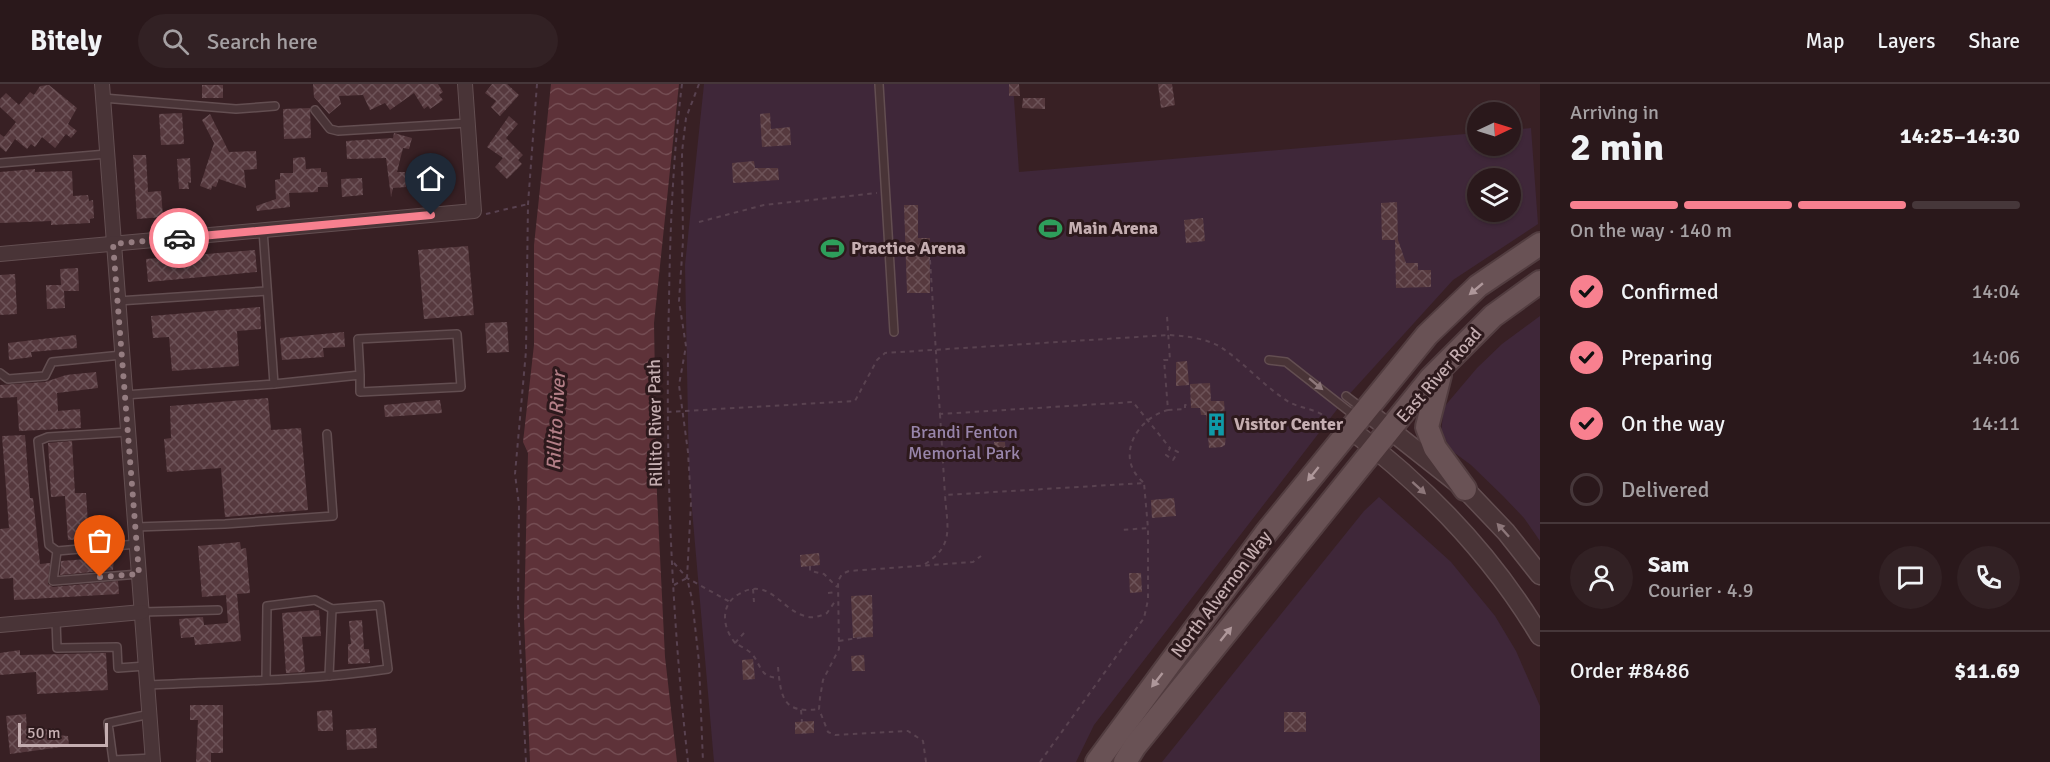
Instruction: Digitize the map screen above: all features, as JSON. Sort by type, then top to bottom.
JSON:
[{"type":"main road","name":"East River Road","points":[[1362,423],[1427,334],[1452,309],[1510,262],[1540,244]]},
{"type":"main road","name":"East River Road","points":[[1362,423],[1442,366],[1492,316],[1540,282]]},
{"type":"main road","points":[[1442,366],[1427,427],[1435,448],[1465,489]]},
{"type":"main road","name":"North Alvernon Way","points":[[1096,762],[1266,533],[1362,423],[1375,450],[1125,762]]},
{"type":"street","points":[[0,254],[474,211],[465,84]]},
{"type":"street","points":[[103,91],[153,760]]},
{"type":"street","points":[[1362,423],[1375,450],[1424,493],[1479,547],[1519,600],[1540,636]]},
{"type":"street","name":"East River Road","points":[[1362,423],[1465,489],[1506,532],[1540,575]]},
{"type":"street","points":[[0,625],[142,612]]},
{"type":"lane","points":[[879,84],[894,332]]},
{"type":"lane","points":[[103,91],[236,109],[275,106]]},
{"type":"lane","points":[[315,110],[330,129],[338,130],[468,123]]},
{"type":"lane","points":[[0,163],[107,154]]},
{"type":"lane","points":[[262,231],[274,384]]},
{"type":"lane","points":[[118,301],[267,291]]},
{"type":"lane","points":[[457,334],[461,387],[360,392],[360,375],[358,339],[457,334]]},
{"type":"lane","points":[[0,373],[8,380],[45,376],[52,362],[122,356]]},
{"type":"lane","points":[[1269,360],[1286,362],[1292,366],[1362,423]]},
{"type":"lane","points":[[125,396],[360,375]]},
{"type":"lane","points":[[1346,396],[1362,423]]},
{"type":"lane","points":[[128,432],[48,436],[38,441],[49,545],[57,551],[137,544]]},
{"type":"lane","points":[[136,527],[225,524],[333,516],[327,434]]},
{"type":"lane","points":[[57,551],[53,581],[139,574]]},
{"type":"lane","points":[[148,685],[266,680],[329,676],[388,669],[380,605],[332,609],[315,600],[267,606],[266,680]]},
{"type":"lane","points":[[329,676],[332,609]]},
{"type":"lane","points":[[142,612],[218,610]]},
{"type":"lane","points":[[56,620],[57,648],[117,647],[118,668],[146,666]]},
{"type":"lane","points":[[150,714],[108,723],[113,760],[153,760]]},
{"type":"path","points":[[526,762],[518,604],[519,505],[515,474],[526,351],[528,204],[537,84]]},
{"type":"path","name":"Rillito River Path","points":[[682,84],[670,242],[667,412],[676,642],[688,762]]},
{"type":"path","points":[[699,84],[686,118],[682,152],[680,301],[686,346],[680,385],[691,503],[687,578],[692,599],[699,662],[703,762]]},
{"type":"path","points":[[699,222],[764,206],[885,192]]},
{"type":"path","points":[[474,211],[486,214],[499,213],[528,204]]},
{"type":"path","points":[[922,566],[943,551],[948,537],[930,260]]},
{"type":"path","points":[[1167,316],[1170,360],[1164,360],[1168,410]]},
{"type":"path","points":[[667,412],[855,401],[877,360],[885,353],[1168,335],[1189,336],[1217,345],[1290,403],[1326,417],[1362,423]]},
{"type":"path","points":[[940,414],[1133,402],[1170,448]]},
{"type":"path","points":[[1040,762],[1144,618],[1148,600],[1148,528],[1144,483],[1134,469],[1130,454],[1133,435],[1147,419],[1168,410],[1185,409],[1185,405],[1191,405]]},
{"type":"path","points":[[945,495],[1144,483]]},
{"type":"path","points":[[1122,530],[1148,528]]},
{"type":"path","points":[[926,762],[922,741],[917,735],[908,731],[835,735],[828,732],[819,709],[823,680],[835,660],[839,640],[837,587],[842,574],[849,571],[973,562],[981,556]]},
{"type":"path","points":[[673,562],[687,578],[730,602]]},
{"type":"path","points":[[810,566],[810,571],[824,573],[837,587]]},
{"type":"path","points":[[674,585],[687,578]]},
{"type":"path","points":[[753,589],[754,602]]},
{"type":"path","points":[[779,678],[770,678],[760,671],[750,652],[735,643],[726,627],[725,616],[730,602],[737,595],[753,589],[767,590],[798,614],[808,617],[827,613],[837,597]]},
{"type":"path","points":[[828,593],[837,592]]},
{"type":"path","points":[[735,643],[744,633]]},
{"type":"path","points":[[839,640],[864,637]]},
{"type":"path","points":[[778,667],[782,697],[788,705],[801,710],[819,709]]},
{"type":"path","points":[[801,710],[802,722]]},
{"type":"green space","name":"Brandi Fenton Memorial Park","points":[[704,84],[1013,84],[1019,172],[1467,134],[1467,156],[1521,156],[1521,129],[1531,128],[1538,224],[1453,280],[1345,399],[1094,725],[1076,762],[714,762],[689,475],[685,265]]},
{"type":"green space","points":[[1540,316],[1540,541],[1524,518],[1503,496],[1471,465],[1452,451],[1441,432],[1444,407],[1477,368],[1502,344]]},
{"type":"green space","points":[[1379,497],[1451,562],[1495,616],[1516,651],[1540,706],[1540,762],[1162,762],[1364,511]]},
{"type":"water","name":"Rillito River","points":[[551,84],[679,84],[654,323],[657,495],[665,657],[677,762],[530,762],[524,618],[528,453],[523,442],[534,345],[534,245]]},
{"type":"building","points":[[313,84],[438,84],[443,92],[439,95],[443,100],[430,109],[428,106],[424,109],[414,93],[390,110],[385,103],[370,110],[363,95],[339,96],[341,104],[329,114],[314,97]]},
{"type":"building","points":[[492,84],[507,84],[519,95],[500,116],[491,107],[496,101],[485,93]]},
{"type":"building","points":[[1009,84],[1019,84],[1020,96],[1009,96]]},
{"type":"building","points":[[1158,84],[1172,84],[1175,105],[1161,108]]},
{"type":"building","points":[[49,85],[77,108],[68,124],[77,131],[71,138],[66,134],[55,148],[42,137],[35,147],[31,144],[27,149],[15,139],[6,152],[0,147],[0,134],[4,137],[16,122],[0,107],[0,99],[6,93],[19,105],[30,92],[34,95],[40,86]]},
{"type":"building","points":[[202,85],[223,85],[223,98],[202,98]]},
{"type":"building","points":[[1023,98],[1045,98],[1045,109],[1022,108]]},
{"type":"building","points":[[310,108],[311,138],[284,139],[283,109]]},
{"type":"building","points":[[182,113],[184,144],[161,145],[159,114]]},
{"type":"building","points":[[770,113],[771,129],[790,127],[791,145],[762,147],[760,114]]},
{"type":"building","points":[[210,114],[229,152],[256,151],[257,169],[244,170],[246,188],[219,179],[216,187],[212,186],[211,190],[200,186],[214,143],[202,120]]},
{"type":"building","points":[[509,116],[518,124],[506,138],[523,155],[518,160],[522,164],[507,179],[495,167],[503,158],[487,147]]},
{"type":"building","points":[[394,133],[412,138],[409,149],[403,148],[397,172],[405,172],[406,187],[393,188],[391,197],[386,158],[347,159],[346,141],[393,138]]},
{"type":"building","points":[[133,155],[146,155],[148,192],[161,191],[163,217],[137,219]]},
{"type":"building","points":[[305,157],[306,169],[321,168],[321,172],[327,172],[328,187],[318,187],[318,192],[289,193],[290,207],[257,211],[256,206],[276,199],[275,180],[280,179],[280,173],[293,173],[293,158]]},
{"type":"building","points":[[190,158],[191,183],[188,182],[189,189],[179,189],[177,159]]},
{"type":"building","points":[[754,161],[755,168],[778,168],[779,180],[733,183],[732,163]]},
{"type":"building","points":[[35,169],[35,172],[72,171],[73,196],[88,195],[89,201],[93,200],[94,218],[90,219],[90,223],[51,225],[51,221],[0,223],[0,172]]},
{"type":"building","points":[[362,178],[363,195],[342,197],[341,179]]},
{"type":"building","points":[[1397,202],[1398,240],[1406,263],[1418,263],[1418,270],[1431,270],[1431,287],[1396,288],[1395,240],[1382,240],[1381,203]]},
{"type":"building","points":[[904,205],[918,205],[918,238],[930,238],[930,293],[907,293]]},
{"type":"building","points":[[1203,218],[1205,241],[1186,243],[1184,220]]},
{"type":"building","points":[[468,246],[474,315],[424,319],[418,250]]},
{"type":"building","points":[[255,250],[257,272],[148,282],[146,259]]},
{"type":"building","points":[[78,268],[79,291],[64,291],[65,308],[47,309],[46,285],[61,285],[60,269]]},
{"type":"building","points":[[15,274],[17,314],[0,315],[0,275]]},
{"type":"building","points":[[260,307],[261,329],[237,331],[239,366],[172,371],[169,337],[153,338],[151,316]]},
{"type":"building","points":[[507,322],[509,352],[487,353],[485,323]]},
{"type":"building","points":[[344,332],[345,347],[323,348],[324,357],[282,360],[280,338]]},
{"type":"building","points":[[76,335],[77,348],[31,352],[32,357],[9,360],[8,343]]},
{"type":"building","points":[[1187,361],[1189,385],[1176,386],[1176,362]]},
{"type":"building","points":[[96,372],[98,388],[57,393],[58,411],[80,409],[81,428],[19,431],[17,397],[0,398],[0,385],[45,382],[66,375]]},
{"type":"building","name":"Visitor Center","points":[[1210,383],[1211,401],[1224,401],[1226,433],[1225,445],[1222,447],[1209,448],[1206,415],[1201,415],[1200,408],[1191,408],[1190,384]]},
{"type":"building","points":[[268,398],[271,430],[301,428],[308,510],[225,517],[221,468],[167,472],[164,439],[171,438],[170,406]]},
{"type":"building","points":[[440,400],[442,413],[385,417],[384,405]]},
{"type":"building","points":[[25,435],[30,498],[33,498],[40,564],[50,563],[48,584],[53,587],[118,581],[119,594],[14,600],[13,578],[0,579],[0,529],[9,528],[2,436]]},
{"type":"building","points":[[72,441],[75,493],[86,493],[89,539],[68,540],[65,496],[51,497],[48,443]]},
{"type":"building","points":[[994,442],[1005,442],[1006,461],[995,462]]},
{"type":"building","points":[[1174,498],[1176,516],[1152,518],[1151,500]]},
{"type":"building","points":[[240,542],[241,549],[246,548],[250,593],[237,594],[241,641],[195,645],[194,637],[181,638],[179,619],[203,617],[204,625],[228,623],[226,595],[202,597],[198,546]]},
{"type":"building","points":[[819,553],[820,565],[801,567],[800,555]]},
{"type":"building","points":[[114,557],[113,570],[60,575],[61,561]]},
{"type":"building","points":[[1129,573],[1141,573],[1142,592],[1130,593]]},
{"type":"building","points":[[872,595],[873,637],[853,638],[851,596]]},
{"type":"building","points":[[319,610],[321,636],[302,637],[305,672],[286,673],[282,613]]},
{"type":"building","points":[[362,620],[364,649],[369,649],[370,663],[348,664],[348,644],[351,644],[349,621]]},
{"type":"building","points":[[20,650],[20,655],[106,653],[108,690],[37,694],[36,672],[0,675],[0,653]]},
{"type":"building","points":[[864,655],[865,671],[852,671],[851,656]]},
{"type":"building","points":[[753,659],[755,679],[743,680],[742,660]]},
{"type":"building","points":[[190,705],[223,705],[223,753],[211,753],[211,762],[196,762],[198,720],[190,720]]},
{"type":"building","points":[[332,710],[333,731],[318,731],[317,711]]},
{"type":"building","points":[[1284,712],[1306,712],[1306,732],[1284,732]]},
{"type":"building","points":[[26,714],[27,732],[55,728],[56,735],[68,736],[69,746],[10,754],[6,716]]},
{"type":"building","points":[[814,721],[814,733],[795,734],[795,722]]},
{"type":"building","points":[[376,728],[377,748],[347,750],[346,730]]},
{"type":"way so far","points":[[100,577],[139,574],[113,244],[179,238]]},
{"type":"place","name":"Main Arena","points":[[1050,228]]},
{"type":"place","name":"Practice Arena","points":[[833,248]]},
{"type":"place","name":"Visitor Center","points":[[1216,424]]},
{"type":"route","points":[[179,238],[431,215]]}]
